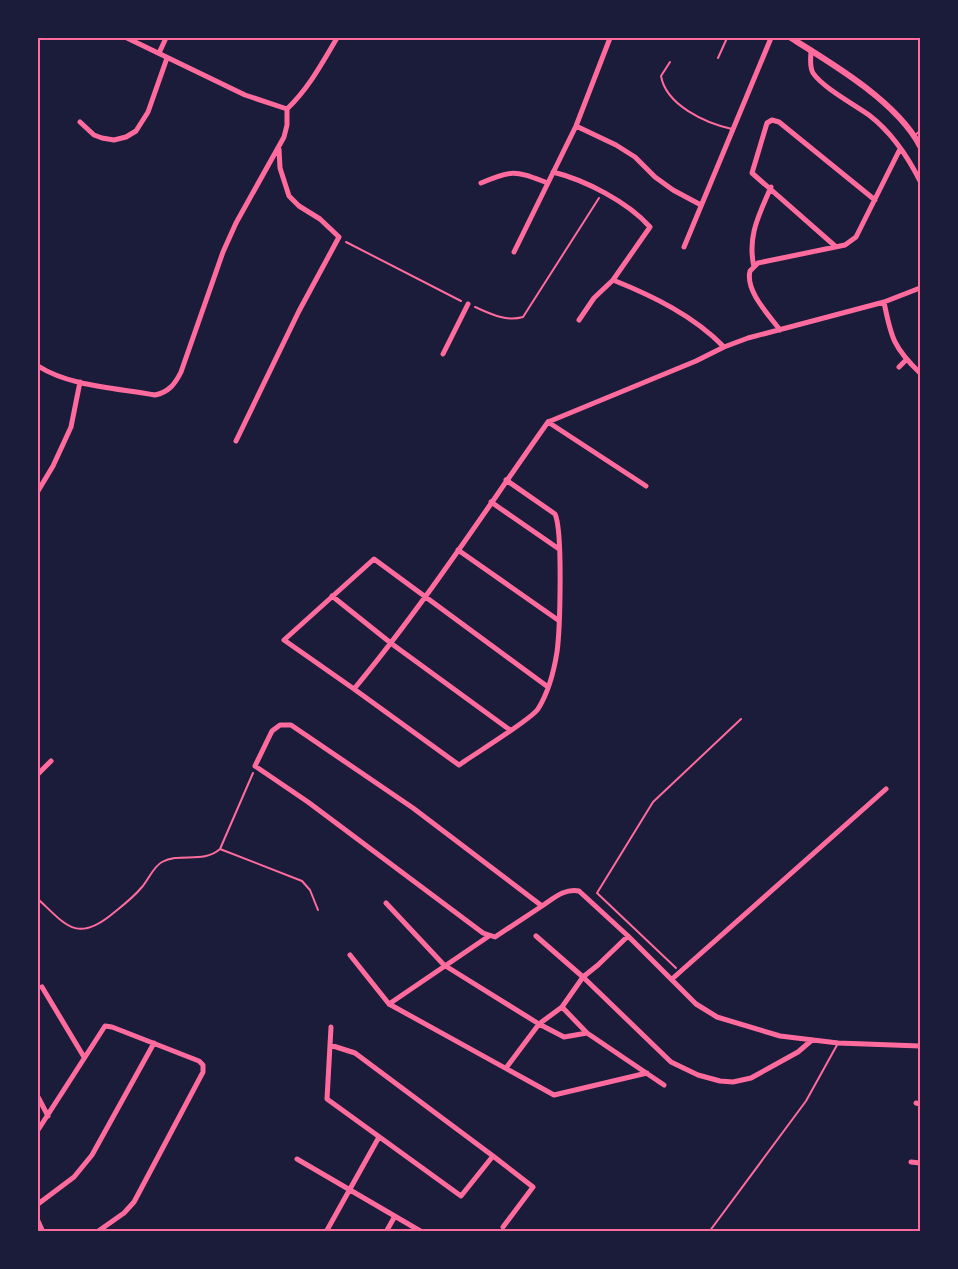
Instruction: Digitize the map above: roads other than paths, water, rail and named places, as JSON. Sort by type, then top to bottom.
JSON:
[{"type":"street","points":[[127,38],[244,95],[287,109]]},
{"type":"street","points":[[159,53],[166,38]]},
{"type":"street","points":[[38,366],[47,372],[80,382],[155,395],[163,393],[175,383],[181,372],[223,252],[236,223],[279,147],[287,125],[287,109],[301,96],[337,38]]},
{"type":"street","points":[[514,252],[576,126],[610,38]]},
{"type":"street","points":[[684,247],[771,38]]},
{"type":"street","points":[[791,38],[867,89],[918,133],[921,146]]},
{"type":"street","points":[[811,50],[812,72],[820,81],[885,129],[911,163],[921,181]]},
{"type":"street","points":[[80,122],[94,135],[102,138],[120,138],[136,131],[148,112],[167,58]]},
{"type":"street","points":[[835,246],[771,187],[752,173],[767,123],[772,120],[779,122],[875,200]]},
{"type":"street","points":[[576,126],[635,157],[655,177],[701,205]]},
{"type":"street","points":[[236,441],[299,311],[339,237],[320,219],[299,206],[289,196],[280,168],[279,147]]},
{"type":"street","points":[[780,330],[750,285],[749,276],[754,267],[758,263],[845,245],[856,237],[900,149]]},
{"type":"street","points":[[481,183],[509,172],[548,183]]},
{"type":"street","points":[[553,172],[581,180],[642,218],[650,227],[613,280],[594,298],[579,320]]},
{"type":"street","points":[[754,267],[750,246],[754,228],[771,187]]},
{"type":"street","points":[[613,280],[697,322],[724,347]]},
{"type":"street","points":[[354,689],[392,644],[548,422],[696,361],[724,347],[884,302],[921,288]]},
{"type":"street","points":[[884,302],[890,332],[897,348],[906,360],[921,373]]},
{"type":"street","points":[[443,354],[468,304]]},
{"type":"street","points":[[899,367],[906,360]]},
{"type":"street","points":[[38,491],[53,466],[71,427],[80,382]]},
{"type":"street","points":[[548,422],[646,486]]},
{"type":"street","points":[[506,480],[555,514],[558,521],[560,549],[557,652],[548,687],[537,712],[459,765],[284,640],[374,559],[548,687]]},
{"type":"street","points":[[491,502],[560,549]]},
{"type":"street","points":[[458,550],[558,620]]},
{"type":"street","points":[[332,596],[392,644],[510,730]]},
{"type":"street","points":[[542,906],[412,807],[291,725],[280,724],[272,731],[255,766],[308,802],[489,936],[495,937],[502,934],[563,892],[579,891],[696,1004],[717,1017],[780,1036],[838,1043],[921,1046]]},
{"type":"street","points":[[38,774],[51,761]]},
{"type":"street","points":[[672,979],[886,789]]},
{"type":"street","points":[[386,903],[444,965],[564,1037],[587,1034]]},
{"type":"street","points":[[389,1004],[489,936]]},
{"type":"street","points":[[536,936],[583,977],[670,1062],[698,1075],[733,1082],[751,1078],[798,1053],[812,1040]]},
{"type":"street","points":[[506,1068],[539,1024],[562,1007],[583,977],[628,936]]},
{"type":"street","points":[[350,955],[389,1004],[554,1095],[647,1073]]},
{"type":"street","points":[[42,987],[84,1057]]},
{"type":"street","points":[[562,1007],[587,1034],[664,1085]]},
{"type":"street","points":[[38,1130],[102,1028],[107,1026],[199,1060],[204,1067],[134,1202],[124,1213],[97,1232]]},
{"type":"street","points":[[331,1027],[327,1100],[461,1196],[493,1156]]},
{"type":"street","points":[[38,1204],[74,1177],[92,1155],[154,1043]]},
{"type":"street","points":[[330,1045],[355,1053],[533,1187],[503,1227]]},
{"type":"street","points":[[38,1097],[48,1116]]},
{"type":"street","points":[[326,1232],[379,1137]]},
{"type":"street","points":[[297,1159],[422,1232]]},
{"type":"street","points":[[911,1162],[921,1163]]},
{"type":"street","points":[[386,1232],[395,1216]]},
{"type":"street","points":[[38,1221],[43,1232]]},
{"type":"lane","points":[[718,58],[727,38]]},
{"type":"lane","points":[[670,62],[662,76],[662,82],[670,97],[713,123],[732,129]]},
{"type":"lane","points":[[709,1232],[806,1101],[838,1043]]}]
